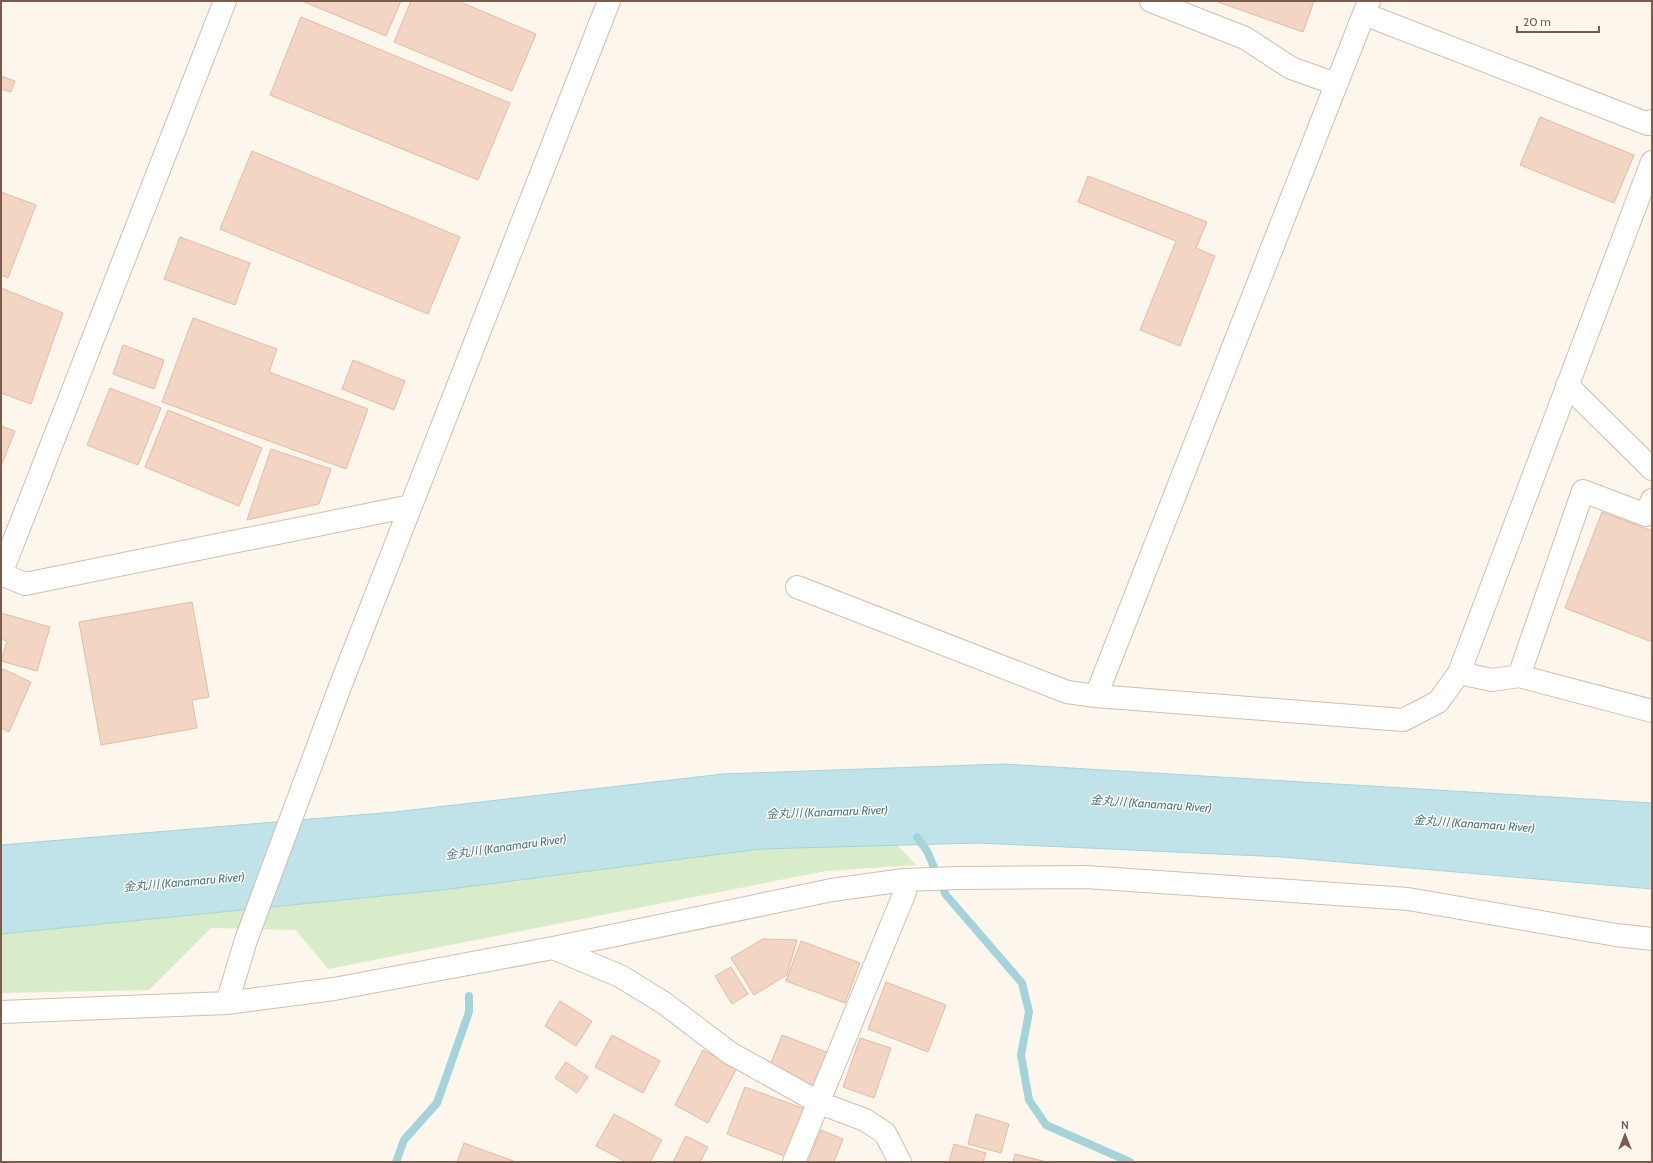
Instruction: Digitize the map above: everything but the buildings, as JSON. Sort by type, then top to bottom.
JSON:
[{"type":"street","points":[[226,1],[1,574],[25,584],[411,506]]},
{"type":"street","points":[[227,1003],[246,940],[341,684],[609,1]]},
{"type":"street","points":[[1151,1],[1245,38],[1291,68],[1336,84]]},
{"type":"street","points":[[1096,696],[1367,7],[1648,124],[1652,121]]},
{"type":"street","points":[[797,587],[1068,692],[1096,696],[1403,720],[1438,702],[1458,674],[1652,162]]},
{"type":"street","points":[[1567,385],[1652,469]]},
{"type":"street","points":[[1519,676],[1583,491],[1646,515],[1652,500]]},
{"type":"street","points":[[1458,674],[1492,680],[1519,676],[1652,711]]},
{"type":"street","points":[[1,1012],[227,1003],[334,989],[553,948],[832,890],[913,880],[957,878],[1086,877],[1408,900],[1616,935],[1652,939]]},
{"type":"street","points":[[794,1162],[820,1103],[905,892],[913,880]]},
{"type":"street","points":[[553,948],[620,976],[664,1003],[730,1053],[820,1103],[865,1120],[885,1133],[900,1162]]},
{"type":"green space","points":[[897,845],[916,865],[826,871],[328,969],[296,930],[211,928],[149,990],[1,993],[1,934],[442,890],[760,849]]},
{"type":"water","name":"金丸川 (Kanamaru River)","points":[[1004,764],[1652,803],[1652,889],[1283,857],[978,843],[760,849],[442,890],[1,934],[1,845],[394,812],[723,774]]},
{"type":"waterway","points":[[917,837],[927,851],[946,895],[1022,983],[1029,1012],[1021,1055],[1029,1100],[1046,1125],[1130,1162]]},
{"type":"waterway","points":[[396,1162],[404,1140],[437,1103],[469,1012],[469,996]]}]
